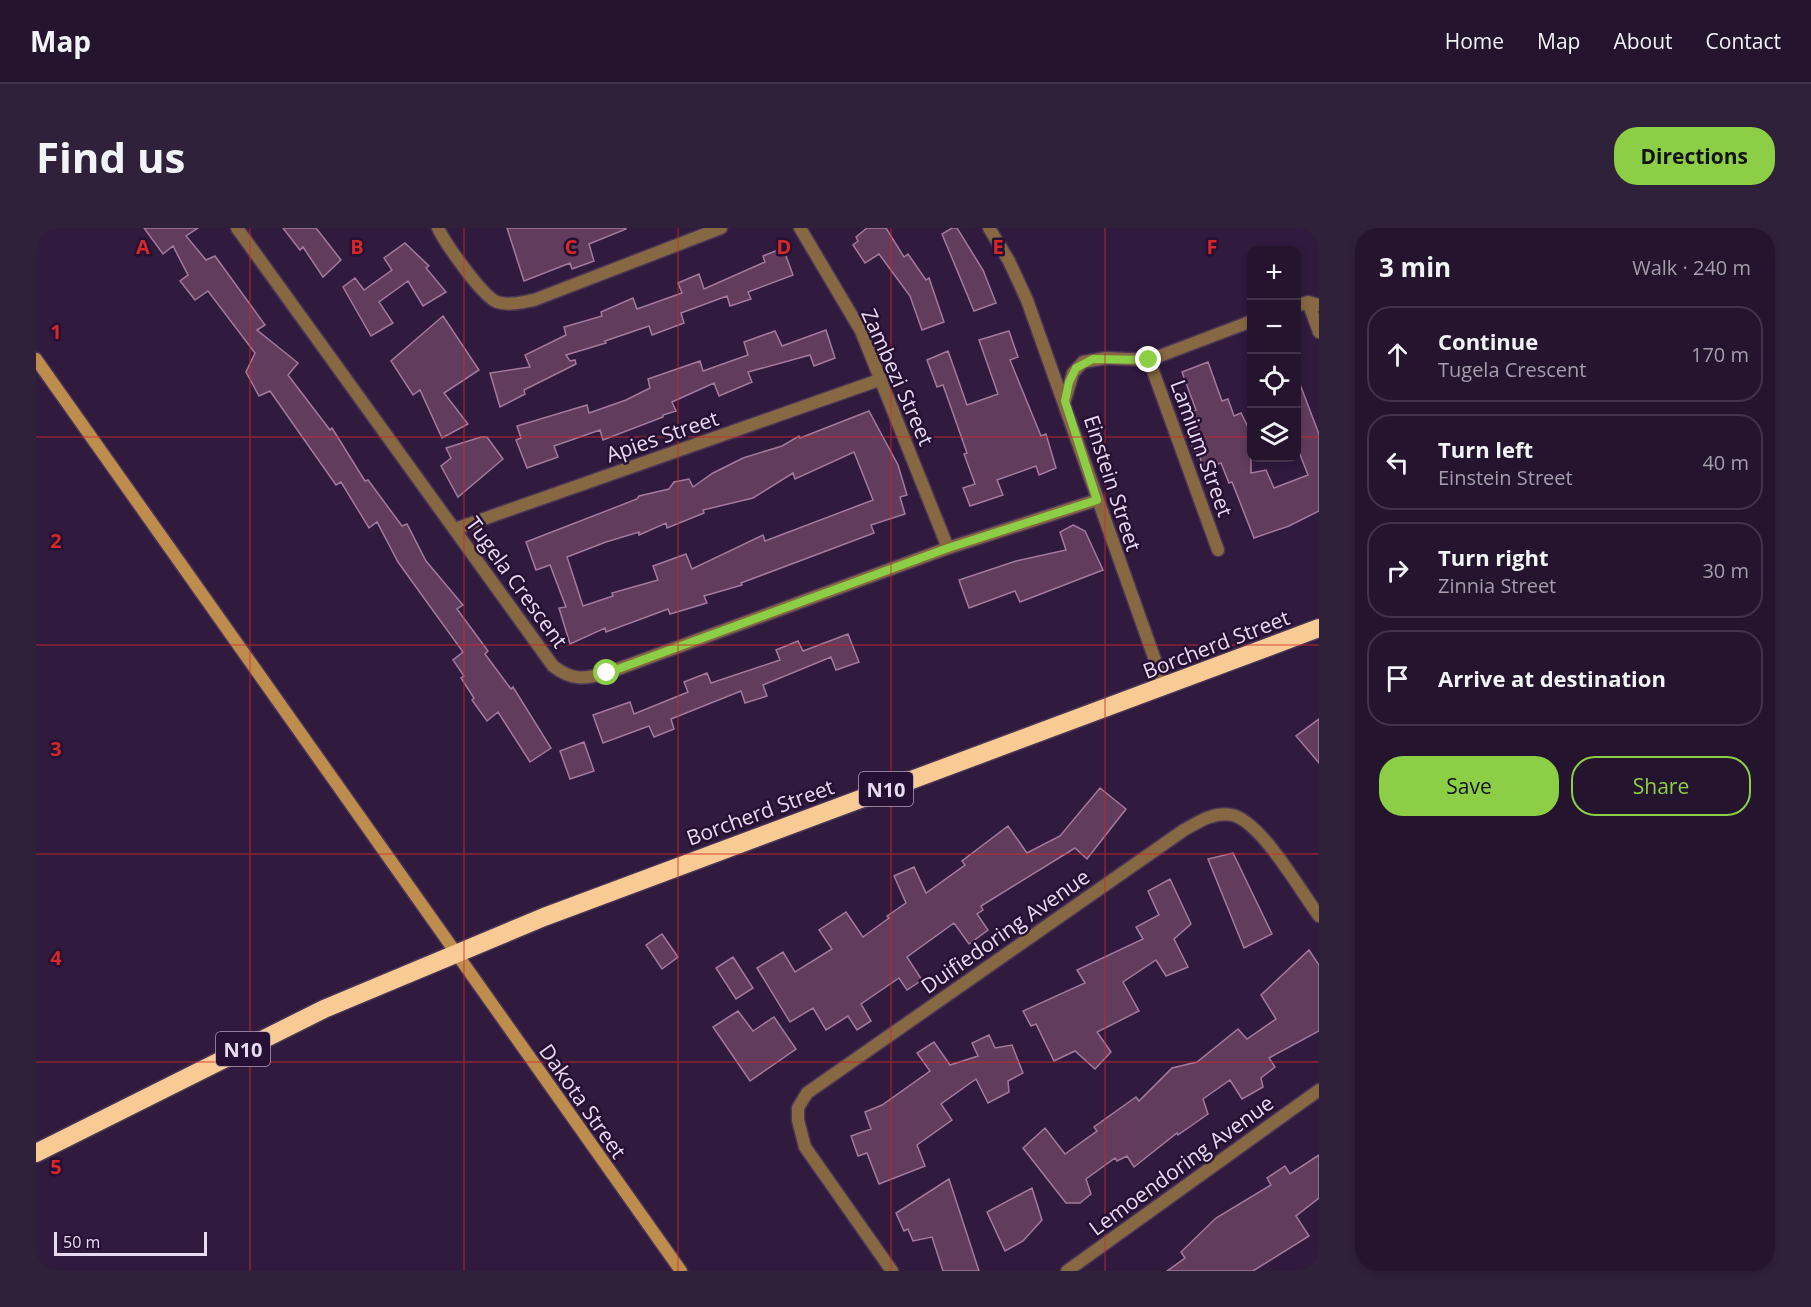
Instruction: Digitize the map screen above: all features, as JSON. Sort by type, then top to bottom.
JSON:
[{"type":"highway","name":"Borcherd Street","points":[[454,953],[544,917],[1165,688],[1319,628]]},
{"type":"highway","name":"N10","points":[[36,1153],[324,1009],[454,953]]},
{"type":"street","name":"Tugela Crescent","points":[[237,228],[553,666],[562,674],[579,679],[607,673],[948,548],[1097,500]]},
{"type":"street","points":[[438,228],[445,242],[488,297],[508,304],[534,300],[721,228]]},
{"type":"street","name":"Zambezi Street","points":[[800,228],[861,331],[948,548]]},
{"type":"street","name":"Einstein Street","points":[[989,228],[1021,284],[1065,401],[1097,500],[1165,688]]},
{"type":"street","points":[[1308,305],[1319,332]]},
{"type":"street","points":[[1065,401],[1073,373],[1083,362],[1106,358],[1149,360],[1247,323]]},
{"type":"street","name":"Dakota Street","points":[[36,359],[681,1271]]},
{"type":"street","name":"Lamium Street","points":[[1149,360],[1218,550]]},
{"type":"street","name":"Apies Street","points":[[455,529],[882,379]]},
{"type":"street","name":"Duifiedoring Avenue","points":[[892,1271],[812,1161],[800,1134],[798,1120],[798,1108],[807,1093],[1184,830],[1206,818],[1232,815],[1256,830],[1319,916]]},
{"type":"street","name":"Lemoendoring Avenue","points":[[1067,1271],[1319,1090]]},
{"type":"building","points":[[144,228],[198,228],[186,236],[206,260],[215,256],[265,325],[257,330],[298,363],[288,375],[330,430],[332,428],[365,481],[368,480],[402,526],[407,524],[426,561],[463,605],[457,609],[488,651],[485,654],[511,689],[513,687],[551,748],[530,762],[498,712],[487,721],[472,700],[474,698],[461,678],[464,676],[453,660],[463,652],[398,562],[377,522],[369,528],[341,482],[336,485],[270,391],[259,396],[246,372],[255,353],[208,291],[195,300],[180,281],[188,275],[173,246],[163,254]]},
{"type":"building","points":[[283,228],[316,228],[341,260],[323,277],[303,247],[300,250]]},
{"type":"building","points":[[507,228],[626,229],[589,244],[594,261],[572,269],[570,263],[524,281]]},
{"type":"building","points":[[867,228],[886,228],[904,257],[908,254],[926,280],[929,278],[944,322],[922,330],[910,296],[879,254],[865,263],[853,245],[858,241],[856,237]]},
{"type":"building","points":[[952,228],[957,228],[983,270],[996,303],[974,311],[942,234]]},
{"type":"building","points":[[405,243],[429,266],[426,268],[446,292],[423,306],[408,281],[379,302],[393,323],[371,336],[343,287],[355,278],[364,290],[392,270],[384,258]]},
{"type":"building","points":[[783,248],[793,275],[748,292],[751,299],[730,306],[727,296],[681,313],[684,323],[652,335],[649,326],[605,341],[606,343],[566,355],[570,361],[575,360],[576,364],[524,390],[525,394],[500,407],[490,373],[530,367],[525,355],[566,335],[564,327],[602,316],[601,312],[633,298],[637,309],[682,293],[678,283],[699,274],[704,289],[765,262],[763,256]]},
{"type":"building","points":[[443,316],[479,370],[444,393],[468,424],[442,438],[420,390],[413,395],[391,361]]},
{"type":"building","points":[[826,330],[835,358],[814,366],[810,355],[748,372],[752,382],[719,396],[714,383],[672,402],[676,411],[663,415],[663,417],[603,440],[600,430],[554,446],[558,457],[527,468],[516,440],[521,438],[517,426],[587,405],[589,413],[626,400],[650,388],[648,379],[700,361],[703,371],[748,355],[744,342],[775,331],[782,346]]},
{"type":"building","points":[[1009,331],[1018,357],[1010,360],[1041,436],[1046,434],[1056,468],[1039,475],[1036,466],[997,480],[1003,495],[970,506],[963,488],[975,484],[964,454],[967,453],[943,385],[937,387],[927,360],[948,351],[967,405],[998,394],[979,340]]},
{"type":"building","points":[[1208,362],[1222,401],[1228,399],[1234,416],[1241,413],[1247,425],[1247,462],[1251,462],[1251,473],[1266,470],[1274,488],[1308,475],[1301,457],[1301,387],[1319,434],[1319,511],[1289,526],[1254,538],[1232,482],[1229,483],[1221,463],[1204,469],[1198,452],[1193,451],[1185,414],[1196,410],[1182,372]]},
{"type":"building","points":[[869,411],[898,465],[907,495],[900,497],[905,514],[871,525],[874,533],[741,583],[742,585],[704,596],[707,603],[670,614],[668,609],[606,632],[605,628],[570,644],[559,608],[566,607],[550,565],[536,570],[526,542],[637,499],[639,496],[669,489],[674,482],[689,479],[693,487],[713,473],[743,458],[782,446],[799,436],[800,438]],"holes":[[[854,452],[873,500],[765,541],[763,535],[692,569],[686,554],[653,566],[658,580],[612,593],[613,596],[583,606],[567,557],[639,532],[639,535],[666,523],[667,528],[704,513],[703,510],[753,498],[793,473],[795,479]]]},
{"type":"building","points":[[487,437],[503,459],[458,497],[441,466],[451,458],[446,448]]},
{"type":"building","points":[[1073,525],[1085,531],[1103,570],[1020,602],[1015,591],[969,608],[959,580],[1016,561],[1066,550],[1060,532]]},
{"type":"building","points":[[848,634],[859,662],[836,670],[831,657],[763,685],[767,696],[745,703],[741,691],[671,719],[674,729],[654,737],[649,726],[603,743],[593,715],[630,702],[634,714],[688,692],[684,682],[707,673],[711,683],[780,660],[776,650],[798,641],[803,651]]},
{"type":"building","points":[[1319,719],[1319,763],[1296,736]]},
{"type":"building","points":[[584,742],[594,771],[570,779],[560,751]]},
{"type":"building","points":[[1100,788],[1126,809],[1087,859],[1075,848],[981,906],[983,910],[977,914],[988,930],[969,944],[954,923],[907,957],[922,980],[907,990],[899,978],[861,1004],[871,1021],[857,1030],[848,1016],[826,1030],[813,1008],[790,1022],[757,968],[783,952],[795,972],[832,949],[819,930],[846,912],[863,937],[906,903],[894,876],[914,867],[926,893],[965,865],[962,861],[1008,826],[1027,853],[1060,836]]},
{"type":"building","points":[[1233,853],[1272,934],[1244,948],[1208,859]]},
{"type":"building","points":[[1170,879],[1191,924],[1174,939],[1188,967],[1166,976],[1156,960],[1123,982],[1139,1011],[1097,1032],[1111,1052],[1095,1069],[1075,1051],[1054,1061],[1036,1024],[1031,1026],[1023,1011],[1085,983],[1077,970],[1143,939],[1136,927],[1159,915],[1148,891]]},
{"type":"building","points":[[662,934],[678,957],[662,969],[646,945]]},
{"type":"building","points":[[1309,950],[1319,965],[1319,1031],[1269,1058],[1275,1067],[1261,1078],[1263,1087],[1242,1099],[1230,1080],[1203,1099],[1208,1114],[1178,1135],[1177,1133],[1134,1167],[1127,1156],[1117,1161],[1115,1158],[1086,1179],[1091,1194],[1080,1203],[1066,1203],[1023,1148],[1045,1128],[1065,1154],[1097,1131],[1094,1127],[1136,1097],[1139,1101],[1172,1068],[1197,1062],[1238,1029],[1247,1039],[1276,1019],[1261,995]]},
{"type":"building","points":[[733,957],[753,988],[736,999],[716,968]]},
{"type":"building","points":[[738,1011],[753,1031],[774,1017],[796,1049],[750,1081],[713,1027]]},
{"type":"building","points":[[989,1035],[995,1048],[1012,1045],[1023,1073],[1008,1081],[1009,1092],[988,1103],[976,1079],[941,1104],[952,1120],[917,1145],[925,1166],[879,1184],[867,1153],[858,1156],[851,1136],[871,1129],[865,1112],[882,1105],[930,1071],[917,1053],[934,1042],[950,1065],[978,1056],[972,1043]]},
{"type":"building","points":[[1319,1155],[1319,1198],[1296,1216],[1309,1236],[1253,1271],[1167,1271],[1185,1258],[1181,1252],[1216,1218],[1271,1185],[1267,1178],[1285,1166],[1290,1174]]},
{"type":"building","points":[[949,1179],[979,1271],[943,1271],[932,1237],[913,1241],[908,1229],[904,1231],[896,1213]]},
{"type":"building","points":[[1032,1188],[1042,1220],[1023,1241],[1005,1251],[987,1212]]},
{"type":"route","points":[[607,673],[948,548],[1097,500],[1065,401],[1069,382],[1076,368],[1083,362],[1093,359],[1149,360]]}]
